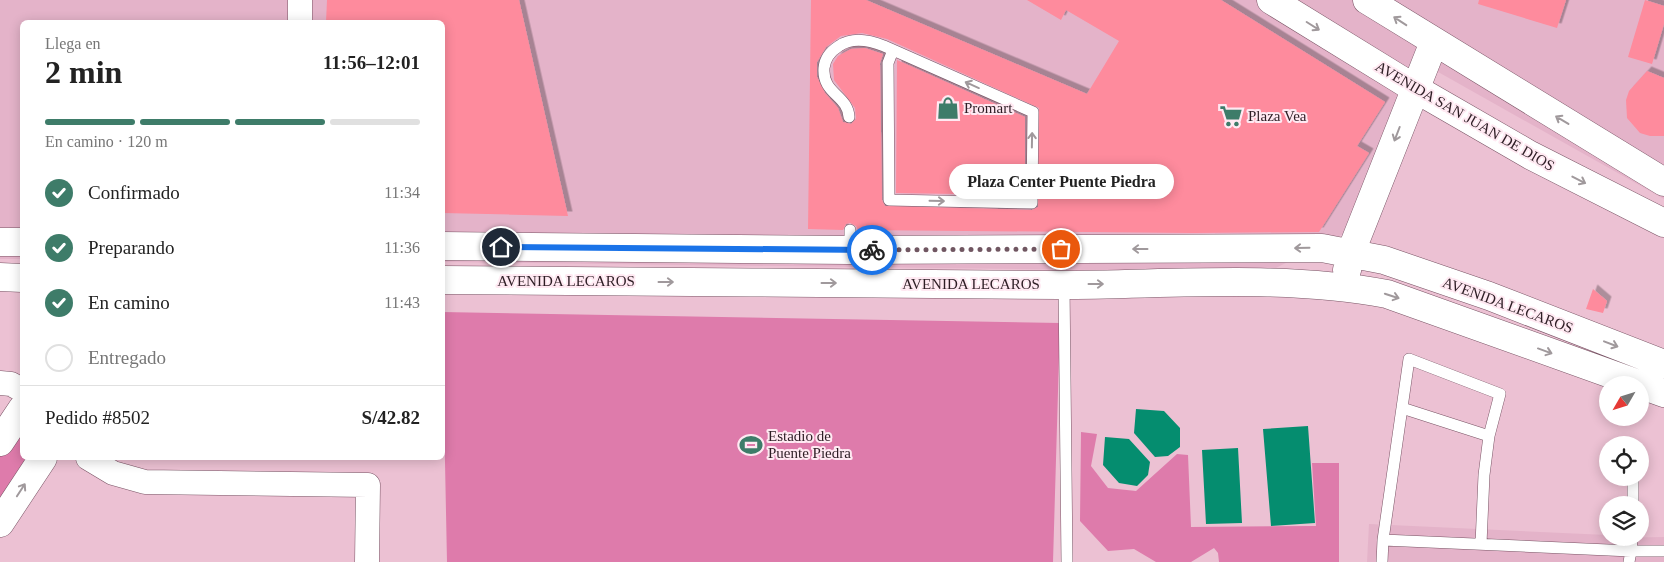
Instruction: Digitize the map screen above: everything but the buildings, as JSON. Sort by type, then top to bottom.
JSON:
[{"type":"main road","name":"AVENIDA SAN JUAN DE DIOS","points":[[1271,0],[1414,88],[1530,155],[1664,223]]},
{"type":"main road","points":[[1367,0],[1664,182]]},
{"type":"main road","points":[[1344,286],[1351,252],[1414,88],[1434,42]]},
{"type":"main road","name":"AVENIDA LECAROS","points":[[445,246],[850,240],[1322,248],[1351,252],[1384,260],[1489,296],[1664,364]]},
{"type":"main road","points":[[0,242],[20,242]]},
{"type":"main road","points":[[0,278],[20,278]]},
{"type":"main road","name":"AVENIDA LECAROS","points":[[445,280],[1064,285],[1300,283],[1344,286],[1387,294],[1664,393]]},
{"type":"main road","points":[[0,442],[20,410]]},
{"type":"main road","points":[[0,523],[42,460]]},
{"type":"street","points":[[300,0],[300,20]]},
{"type":"street","points":[[0,383],[12,384],[20,402]]},
{"type":"street","points":[[91,460],[113,473],[145,482],[368,484],[367,562]]},
{"type":"lane","points":[[849,117],[847,107],[826,84],[823,74],[824,64],[829,55],[843,43],[867,40],[888,48],[1033,112],[1032,203],[888,200],[888,48]]},
{"type":"lane","points":[[1064,285],[1067,562]]},
{"type":"lane","points":[[1382,562],[1383,540],[1409,359],[1500,394],[1489,436],[1484,474],[1481,544]]},
{"type":"lane","points":[[1402,408],[1489,436]]},
{"type":"lane","points":[[1383,540],[1481,544],[1630,556],[1664,551]]},
{"type":"shaded area","points":[[0,0],[1664,0],[1664,199],[1424,64],[1343,234],[1268,272],[445,262],[445,20],[20,20],[20,259],[0,259]]},
{"type":"shaded area","name":"Estadio de Puente Piedra","points":[[445,312],[1060,323],[1053,562],[447,562]]},
{"type":"shaded area","points":[[1136,409],[1164,411],[1180,428],[1180,447],[1168,456],[1155,457],[1134,433]]},
{"type":"shaded area","points":[[20,424],[20,460],[36,460],[0,512],[0,453]]},
{"type":"shaded area","points":[[1308,426],[1315,523],[1271,526],[1263,429]]},
{"type":"shaded area","points":[[1081,432],[1097,434],[1091,466],[1108,488],[1136,491],[1177,454],[1188,455],[1191,527],[1316,526],[1312,463],[1339,463],[1339,562],[1219,562],[1218,553],[1214,548],[1191,562],[1156,562],[1134,549],[1108,551],[1080,521]]},
{"type":"shaded area","points":[[1105,437],[1129,439],[1150,462],[1148,475],[1137,486],[1119,483],[1103,465]]},
{"type":"shaded area","points":[[1238,448],[1242,523],[1206,524],[1202,450]]},
{"type":"shaded area","points":[[1369,524],[1599,535],[1599,546],[1649,546],[1649,537],[1664,537],[1664,562],[1367,562]]},
{"type":"way so far","points":[[872,250],[1061,249]]},
{"type":"place","name":"Promart","points":[[948,108]]},
{"type":"place","name":"Plaza Vea","points":[[1231,116]]},
{"type":"place","name":"Plaza Center Puente Piedra","points":[[1061,249]]},
{"type":"place","name":"Estadio de Puente Piedra","points":[[751,445]]},
{"type":"route","points":[[501,247],[872,250]]}]
